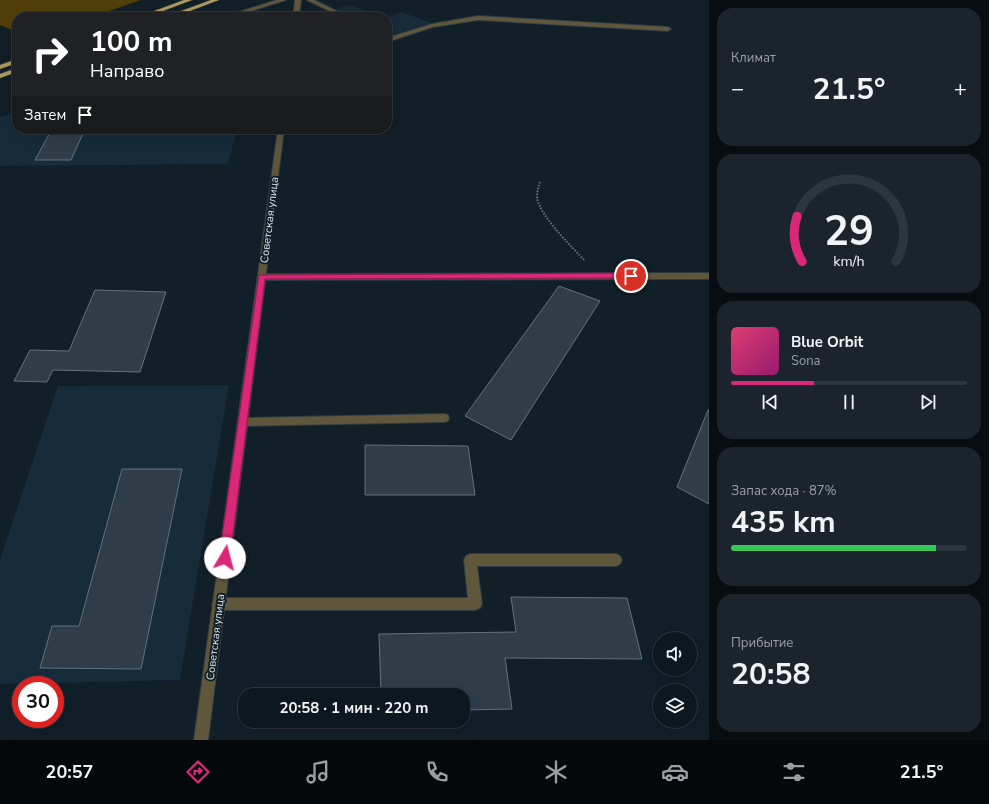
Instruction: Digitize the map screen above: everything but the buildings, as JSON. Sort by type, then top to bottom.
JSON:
[{"type":"highway","points":[[155,12],[189,0]]},
{"type":"highway","points":[[182,12],[216,0]]},
{"type":"highway","points":[[0,67],[12,63]]},
{"type":"highway","points":[[0,76],[12,72]]},
{"type":"street","points":[[243,12],[283,0]]},
{"type":"street","points":[[297,12],[298,0]]},
{"type":"street","points":[[310,0],[335,12]]},
{"type":"street","points":[[392,38],[432,26],[478,18],[668,29]]},
{"type":"street","name":"Советская улица","points":[[201,740],[280,134]]},
{"type":"street","points":[[262,276],[709,276]]},
{"type":"street","points":[[243,422],[444,418]]},
{"type":"street","points":[[219,604],[475,604],[470,560],[616,560]]},
{"type":"path","points":[[540,182],[536,192],[538,202],[567,241],[599,276]]},
{"type":"shaded area","points":[[0,0],[141,0],[106,12],[12,12],[12,30],[0,25]]},
{"type":"shaded area","points":[[350,5],[370,12],[324,12]]},
{"type":"shaded area","points":[[402,12],[431,23],[392,35],[392,16]]},
{"type":"shaded area","points":[[12,113],[12,134],[236,134],[228,164],[0,166],[0,117]]},
{"type":"shaded area","points":[[229,385],[180,680],[64,683],[64,676],[12,676],[12,684],[0,684],[0,560],[58,386]]},
{"type":"route","points":[[225,558],[262,276],[631,276]]}]
